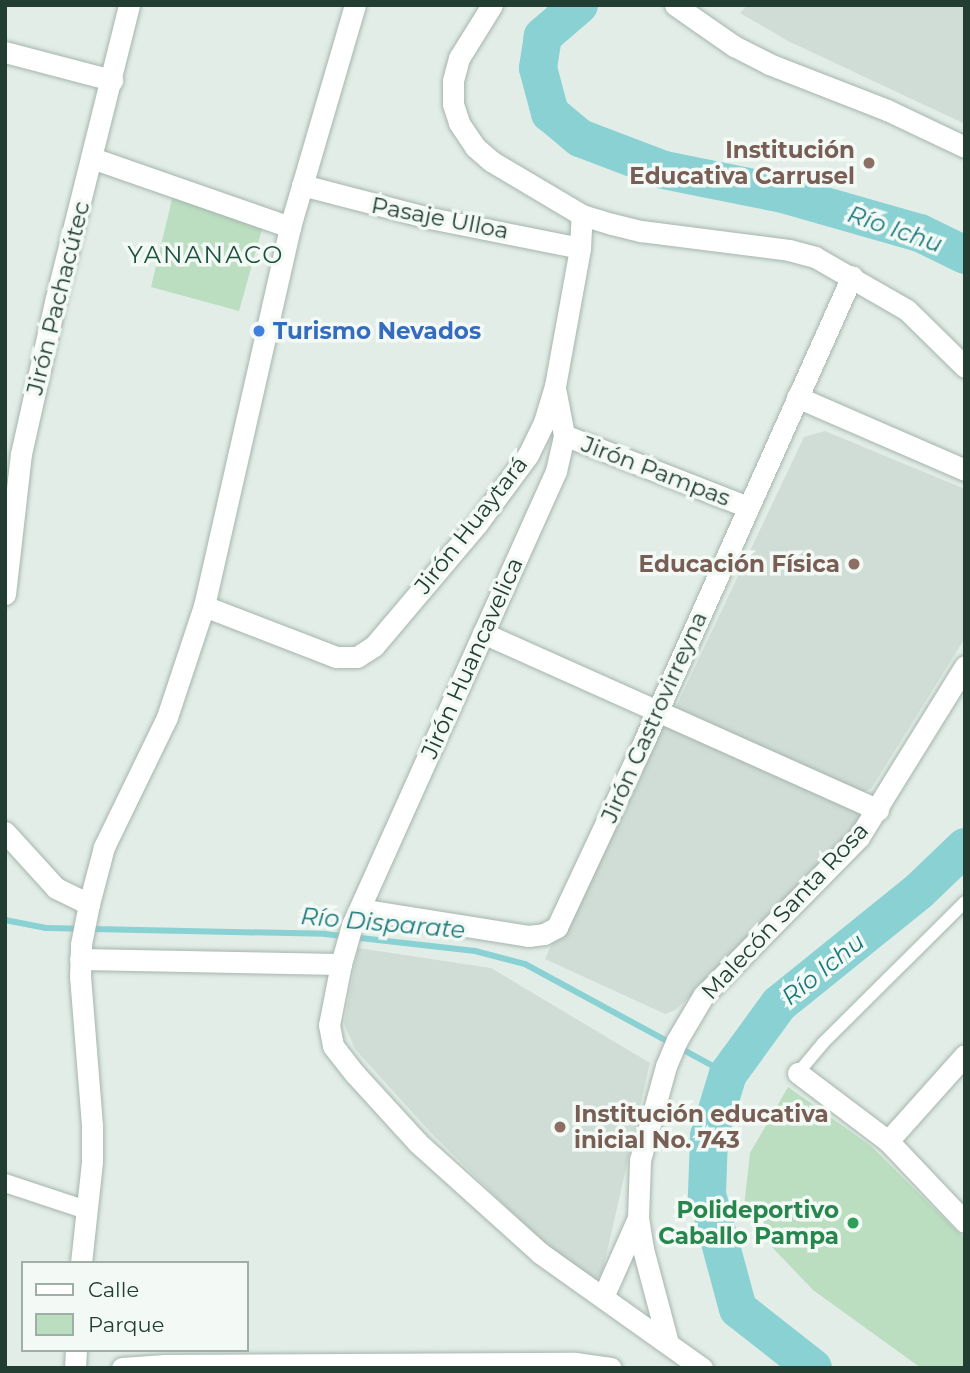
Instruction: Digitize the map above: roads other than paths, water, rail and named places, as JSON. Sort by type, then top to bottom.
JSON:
[{"type":"street","name":"Jirón Pachacútec","points":[[5,594],[13,453],[56,298],[129,5]]},
{"type":"street","points":[[81,1261],[92,1125],[82,1036],[81,951],[88,908],[104,847],[118,812],[167,717],[204,606],[290,228],[355,5]]},
{"type":"street","points":[[492,5],[470,37],[456,69],[453,104],[459,124],[475,147],[491,161],[582,215],[641,231],[789,250],[815,257],[907,310],[965,366]]},
{"type":"street","points":[[675,5],[734,47],[769,64],[887,110],[965,147]]},
{"type":"street","points":[[5,52],[112,80]]},
{"type":"street","points":[[92,158],[290,228]]},
{"type":"street","name":"Pasaje Ulloa","points":[[302,185],[404,212],[580,247]]},
{"type":"street","name":"Jirón Huaytará","points":[[204,606],[336,657],[357,657],[374,646],[460,544],[528,455],[544,422],[555,386],[580,247],[582,215]]},
{"type":"street","name":"Jirón Castrovirreyna","points":[[353,926],[528,936],[544,934],[557,927],[658,710],[852,276]]},
{"type":"street","name":"Jirón Huancavelica","points":[[555,386],[564,435],[556,471],[353,926],[341,964],[329,1025],[333,1046],[418,1143],[540,1253],[668,1343]]},
{"type":"street","points":[[797,397],[965,470]]},
{"type":"street","name":"Jirón Pampas","points":[[564,435],[748,507]]},
{"type":"street","points":[[483,633],[878,810]]},
{"type":"street","name":"Malecón Santa Rosa","points":[[638,1217],[640,1160],[666,1066],[692,1012],[703,996],[859,837],[965,666]]},
{"type":"street","points":[[5,832],[56,887],[88,908]]},
{"type":"street","points":[[81,951],[341,964]]},
{"type":"street","points":[[888,1141],[965,1055]]},
{"type":"street","points":[[798,1073],[888,1141],[965,1222]]},
{"type":"street","points":[[5,1182],[86,1210]]},
{"type":"street","points":[[603,1297],[638,1217]]},
{"type":"street","points":[[638,1217],[643,1249],[668,1343],[702,1368]]},
{"type":"street","points":[[122,1368],[575,1363],[611,1368]]},
{"type":"lane","points":[[798,1073],[823,1042],[965,902]]},
{"type":"waterway","name":"Río Ichu","points":[[579,5],[543,36],[538,68],[550,113],[580,138],[664,170],[783,194],[920,233],[965,255]]},
{"type":"waterway","name":"Río Disparate","points":[[813,1368],[738,1309],[707,1194],[709,1136],[728,1074],[779,1004],[918,892],[965,847]]},
{"type":"waterway","name":"Río Disparate","points":[[5,920],[46,928],[325,934],[475,951],[525,964],[728,1074]]},
{"type":"place","name":"Institución Educativa Carrusel","points":[[869,163]]},
{"type":"place","name":"Turismo Nevados","points":[[259,331]]},
{"type":"place","name":"Educación Física","points":[[854,564]]},
{"type":"place","name":"Institución educativa inicial No. 743","points":[[560,1127]]},
{"type":"place","name":"Polideportivo Caballo Pampa","points":[[853,1223]]},
{"type":"district","name":"YANANACO","points":[[206,255]]}]
